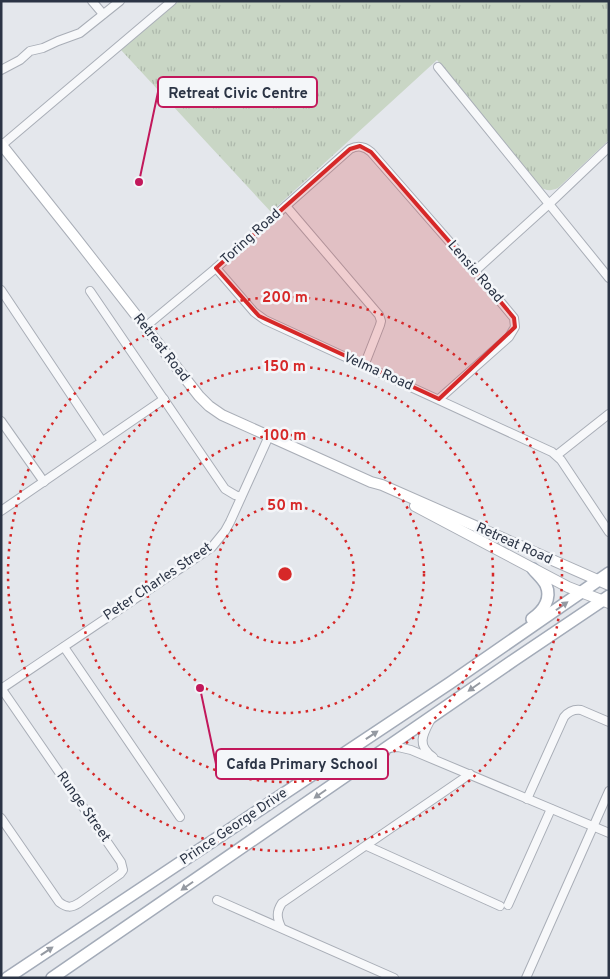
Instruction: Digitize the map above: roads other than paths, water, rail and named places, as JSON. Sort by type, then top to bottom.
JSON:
[{"type":"main road","name":"Retreat Road","points":[[1,145],[199,396],[209,406],[222,415],[375,484],[581,593],[606,600]]},
{"type":"main road","name":"Retreat Road","points":[[375,484],[382,485],[604,583]]},
{"type":"main road","points":[[450,683],[497,643],[541,611],[548,598],[548,590],[533,569]]},
{"type":"main road","name":"Prince George Drive","points":[[7,978],[450,683],[581,593],[604,583],[609,573]]},
{"type":"main road","name":"Prince George Drive","points":[[52,978],[432,716],[606,600]]},
{"type":"street","points":[[92,1],[103,14]]},
{"type":"street","points":[[1,70],[20,60],[30,51],[43,48],[80,33],[120,1]]},
{"type":"street","points":[[1,145],[166,3]]},
{"type":"street","points":[[438,68],[609,278]]},
{"type":"street","name":"Toring Road","points":[[145,327],[216,268],[350,150],[357,146]]},
{"type":"street","name":"Lensie Road","points":[[357,146],[364,147],[371,152],[514,318],[515,327],[509,337],[439,399]]},
{"type":"street","points":[[475,271],[609,147]]},
{"type":"street","points":[[286,206],[380,315],[380,325],[364,366]]},
{"type":"street","name":"Velma Road","points":[[216,268],[259,316],[364,366],[548,449],[561,460],[609,532]]},
{"type":"street","points":[[1,290],[102,441]]},
{"type":"street","points":[[90,291],[225,488],[240,497]]},
{"type":"street","points":[[1,511],[164,399]]},
{"type":"street","points":[[556,455],[609,414]]},
{"type":"street","points":[[1,421],[44,482]]},
{"type":"street","name":"Peter Charles Street","points":[[1,688],[212,547],[225,531],[269,436]]},
{"type":"street","points":[[64,647],[180,817]]},
{"type":"street","name":"Runge Street","points":[[1,688],[123,866],[123,870],[79,903],[73,907],[66,908],[59,902],[1,818]]},
{"type":"street","points":[[528,799],[564,717],[568,713],[576,709],[581,710],[609,722]]},
{"type":"street","points":[[432,716],[422,743],[426,751],[438,761]]},
{"type":"street","points":[[386,748],[405,748],[609,833]]},
{"type":"street","points":[[281,927],[277,914],[282,903],[470,774]]},
{"type":"street","points":[[526,978],[609,791]]},
{"type":"street","points":[[367,846],[504,906],[551,809]]},
{"type":"street","points":[[217,900],[394,978]]},
{"type":"place","name":"Retreat Civic Centre","points":[[139,182]]},
{"type":"place","name":"Cafda Primary School","points":[[200,688]]}]
